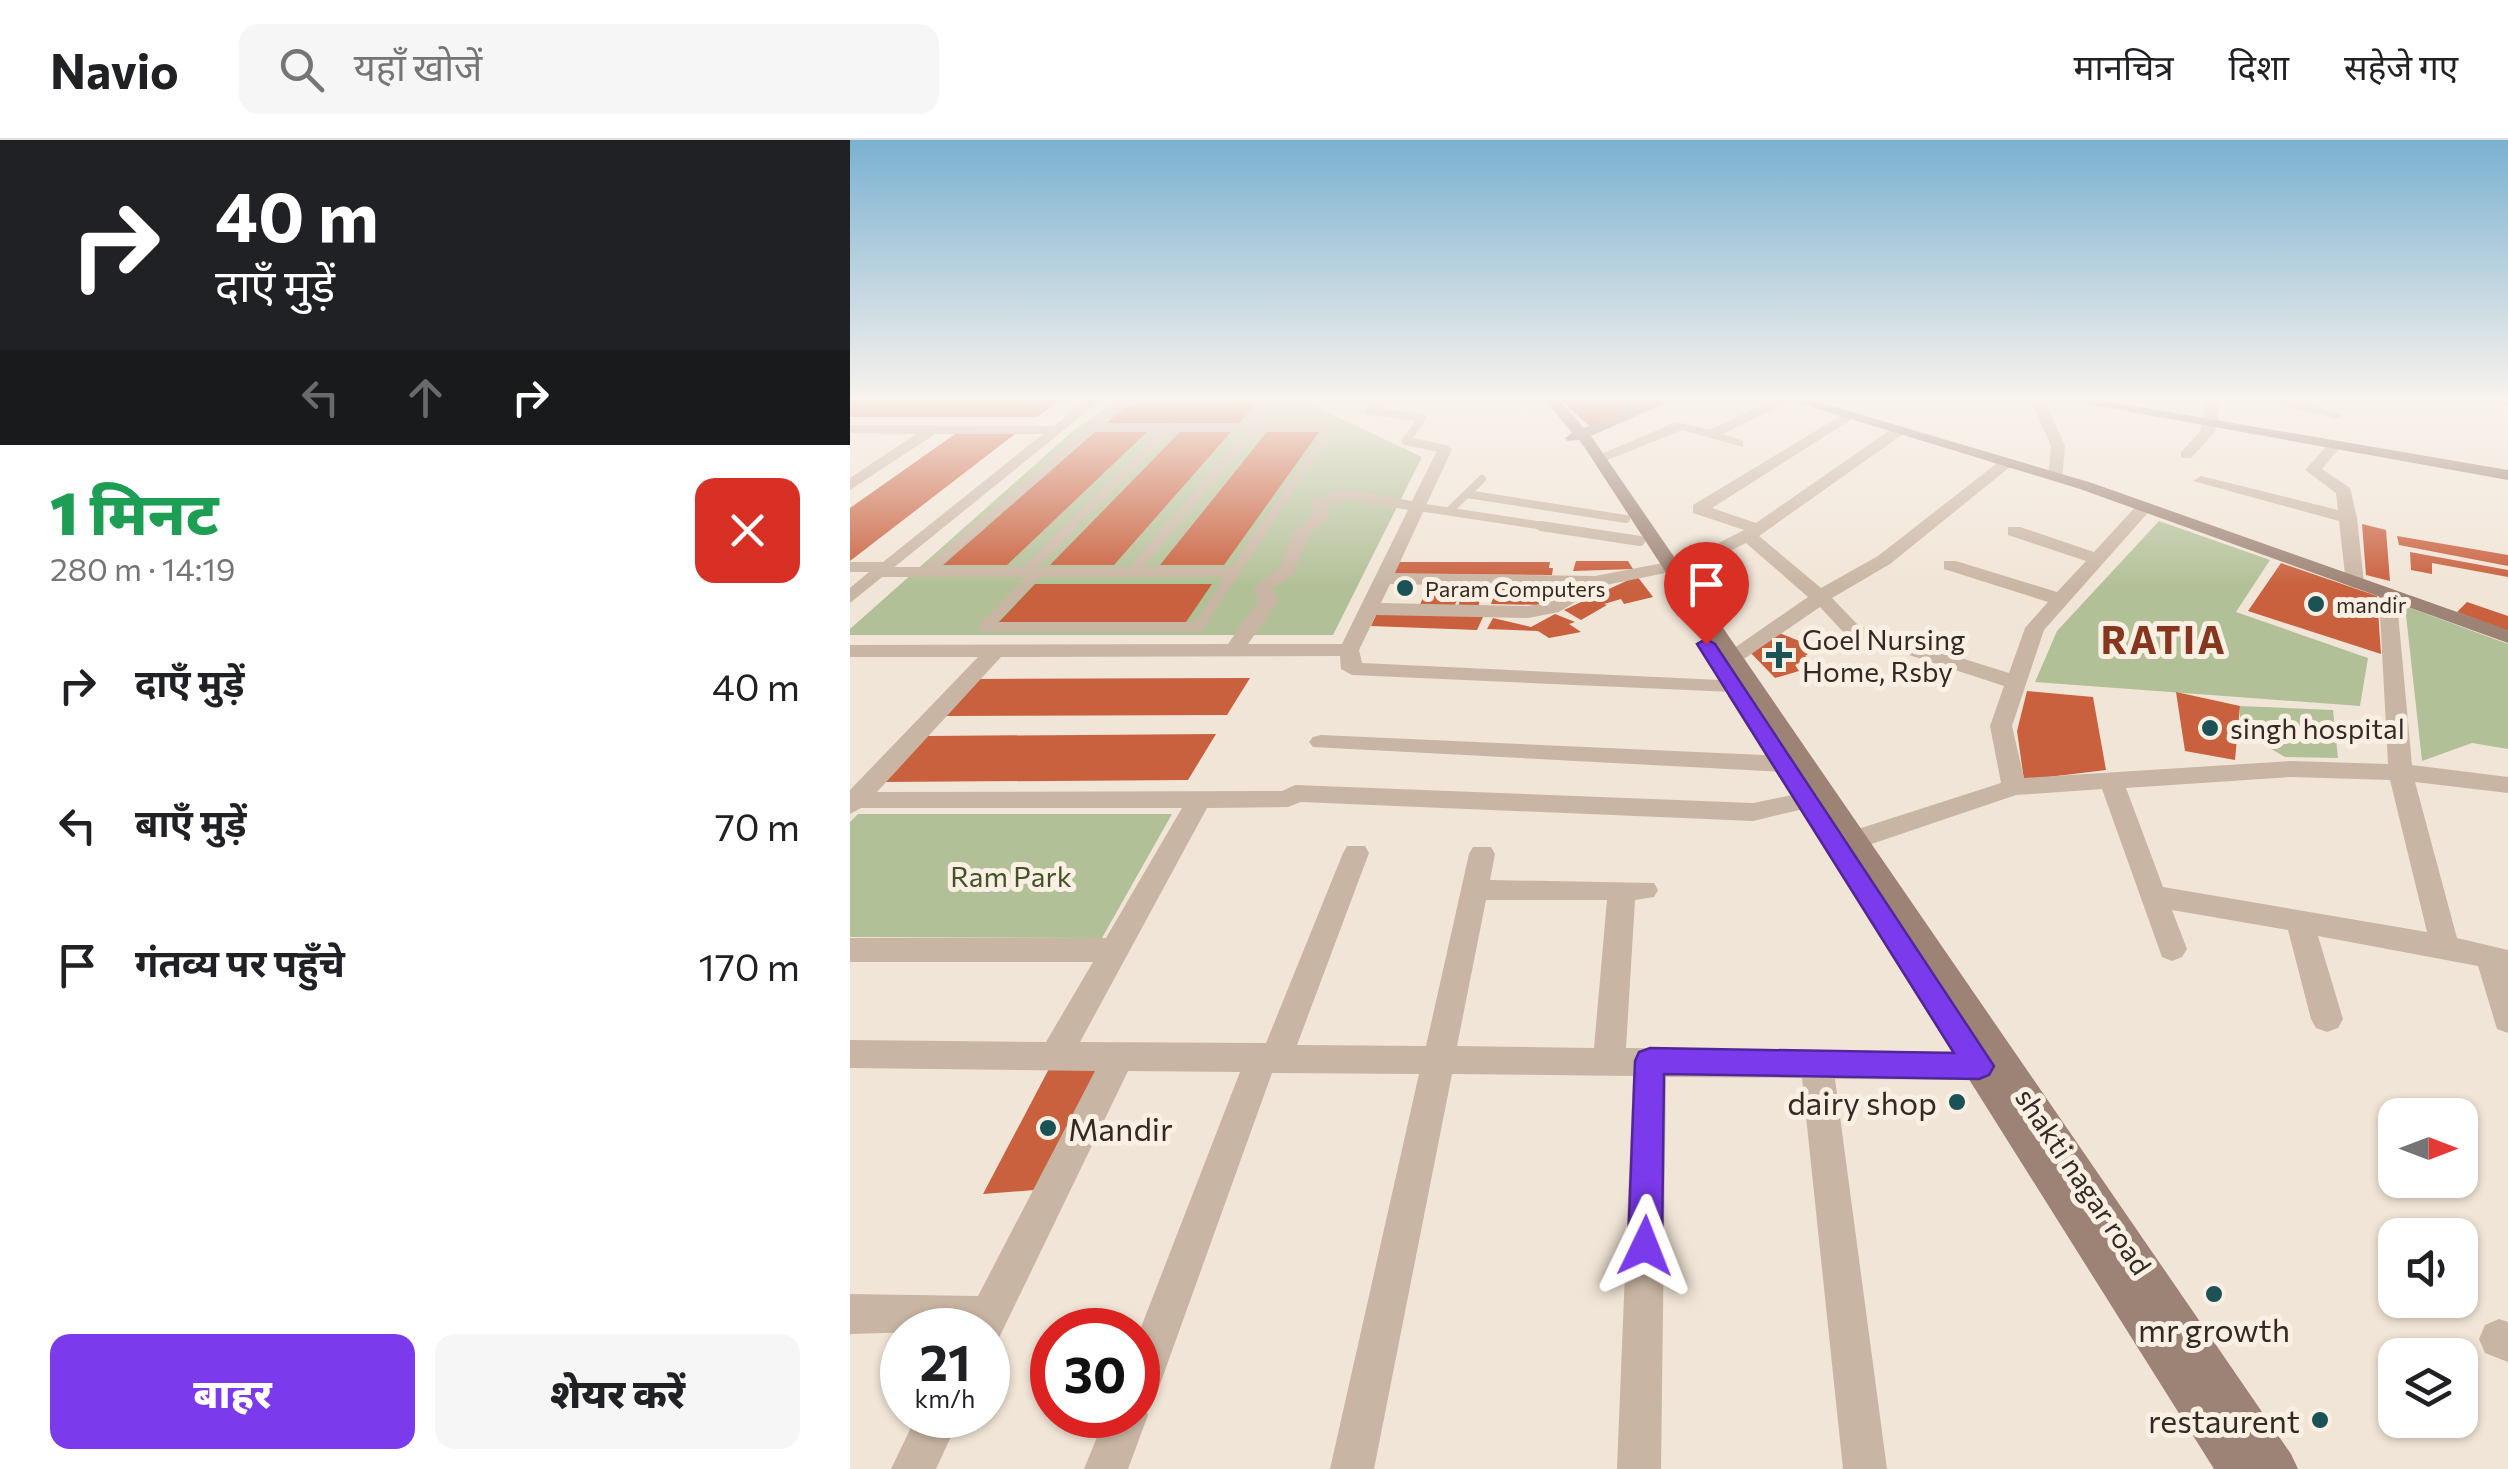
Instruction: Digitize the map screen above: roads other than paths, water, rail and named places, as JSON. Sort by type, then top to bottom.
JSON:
[{"type":"main road","points":[[1595,462],[1633,530],[1664,566],[1733,686],[1806,800],[1846,842]]},
{"type":"main road","name":"shakti nagar road","points":[[1597,462],[1664,566],[1734,657],[1846,842],[1993,1066],[2276,1469]]},
{"type":"main road","points":[[2003,462],[2145,508],[2508,637]]},
{"type":"main road","points":[[2437,462],[2508,475]]},
{"type":"main road","points":[[1993,1066],[2239,1469]]},
{"type":"street","points":[[850,485],[884,462]]},
{"type":"street","points":[[850,597],[1015,462]]},
{"type":"street","points":[[1439,462],[1372,609],[1349,650],[1352,669],[1733,686]]},
{"type":"street","points":[[1774,462],[1699,509],[1752,532],[1852,630],[2014,682]]},
{"type":"street","points":[[1386,578],[1595,582],[1694,562],[1752,532],[1853,462]]},
{"type":"street","points":[[2056,478],[2057,462]]},
{"type":"street","points":[[2319,462],[2314,470],[2344,491],[2355,583]]},
{"type":"street","points":[[1734,657],[1819,598],[1884,560],[2006,463]]},
{"type":"street","points":[[2202,481],[2348,518]]},
{"type":"street","points":[[1234,650],[1268,600],[1262,588],[1288,570],[1301,533],[1322,518],[1318,503],[1345,494],[1419,506]]},
{"type":"street","points":[[2014,788],[2001,726],[2035,628],[2145,508]]},
{"type":"street","points":[[2014,532],[2100,560]]},
{"type":"street","points":[[1950,565],[2062,600]]},
{"type":"street","points":[[850,567],[883,570]]},
{"type":"street","points":[[1416,610],[1427,578]]},
{"type":"street","points":[[1484,610],[1492,578]]},
{"type":"street","points":[[1372,609],[1528,612],[1552,608],[1595,582]]},
{"type":"street","points":[[2389,595],[2400,772],[2445,947]]},
{"type":"street","points":[[850,651],[1349,650]]},
{"type":"street","points":[[852,803],[995,651]]},
{"type":"street","points":[[1321,742],[1783,764]]},
{"type":"street","points":[[1846,842],[2014,788],[2290,770],[2400,772],[2508,785]]},
{"type":"street","points":[[2111,781],[2172,949]]},
{"type":"street","points":[[852,803],[1288,798],[1295,793],[1754,812],[1806,800]]},
{"type":"street","points":[[1056,1055],[1200,799]]},
{"type":"street","points":[[1160,1332],[1356,853]]},
{"type":"street","points":[[1352,1469],[1482,854]]},
{"type":"street","points":[[1474,890],[1633,890],[1609,1061]]},
{"type":"street","points":[[2153,896],[2499,960],[2508,1020]]},
{"type":"street","points":[[2300,922],[2327,1019]]},
{"type":"street","points":[[850,950],[1115,950]]},
{"type":"street","points":[[854,1059],[1120,1055],[1993,1066]]},
{"type":"street","points":[[994,1308],[1120,1055]]},
{"type":"street","points":[[1639,1469],[1650,1061]]},
{"type":"street","points":[[1817,1064],[1865,1469]]},
{"type":"street","points":[[850,1314],[880,1316]]},
{"type":"street","points":[[913,1469],[928,1438]]},
{"type":"street","points":[[1106,1469],[1118,1438]]},
{"type":"lane","points":[[926,572],[1053,462]]},
{"type":"lane","points":[[1137,462],[984,627],[1198,627],[1308,462]]},
{"type":"lane","points":[[1132,572],[1224,462]]},
{"type":"lane","points":[[1449,511],[1482,479]]},
{"type":"lane","points":[[1467,494],[1633,530]]},
{"type":"lane","points":[[1419,506],[1633,530]]},
{"type":"lane","points":[[883,570],[1234,572]]},
{"type":"place","name":"Param Computers","points":[[1405,588]]},
{"type":"place","name":"mandir","points":[[2316,604]]},
{"type":"place","name":"Goel Nursing Home, Rsby","points":[[1779,655]]},
{"type":"place","name":"singh hospital","points":[[2210,728]]},
{"type":"place","name":"dairy shop","points":[[1957,1102]]},
{"type":"place","name":"Mandir","points":[[1048,1128]]},
{"type":"place","name":"mr growth","points":[[2214,1294]]},
{"type":"place","name":"restaurent","points":[[2320,1420]]},
{"type":"district","name":"RATIA","points":[[2164,638]]},
{"type":"park label","name":"Ram Park","points":[[1011,876]]}]
